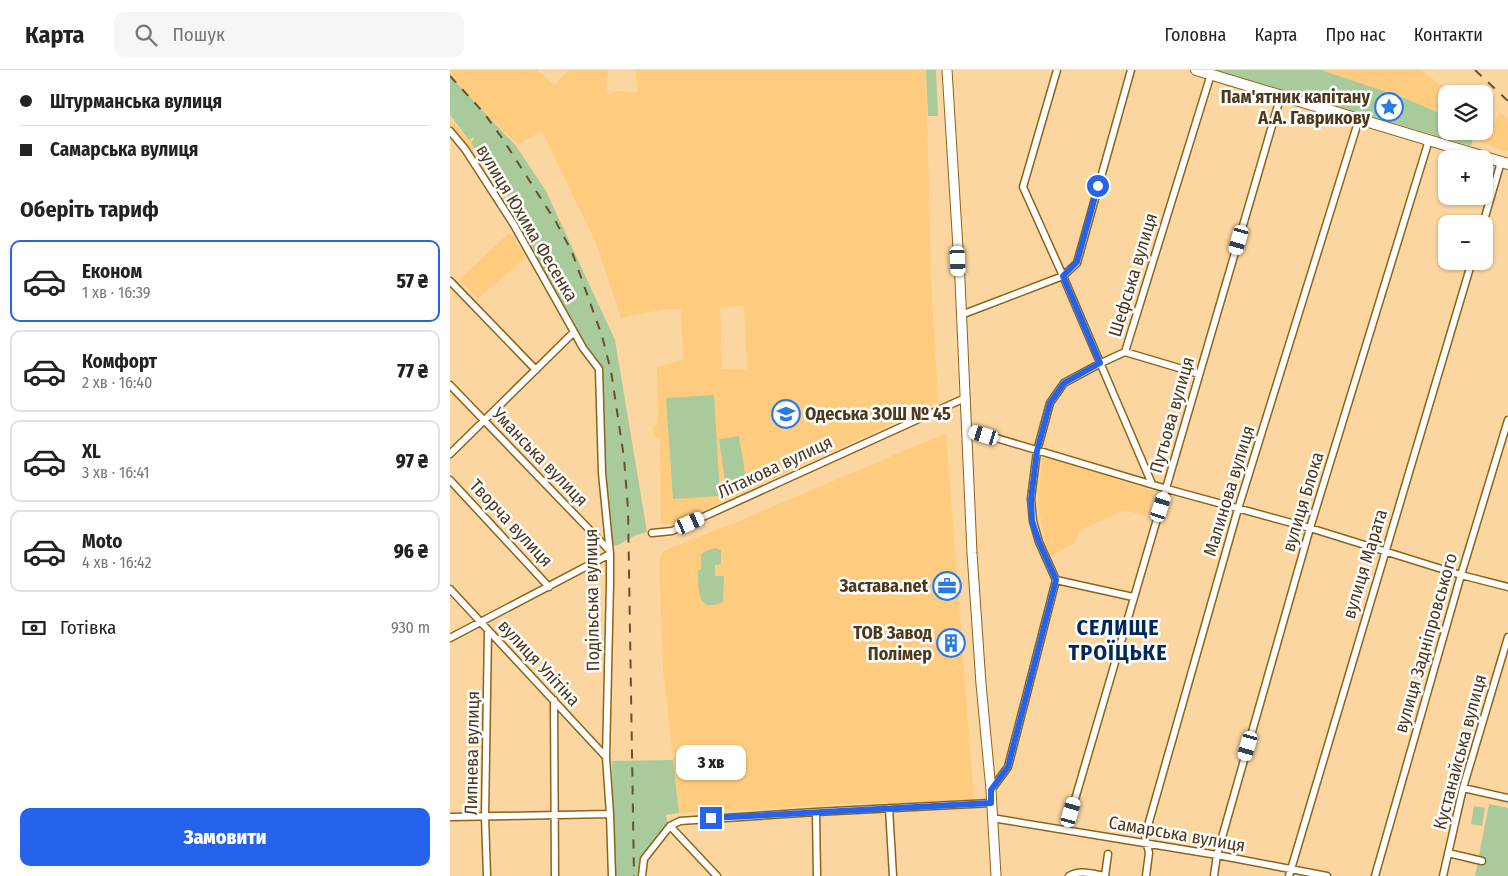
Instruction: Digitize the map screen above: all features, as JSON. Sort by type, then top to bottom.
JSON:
[{"type":"main road","points":[[1196,70],[1505,163]]},
{"type":"street","points":[[947,70],[981,684],[991,790],[996,876]]},
{"type":"street","points":[[1057,70],[1023,188],[1063,276],[1152,484]]},
{"type":"street","points":[[961,315],[1063,276],[1077,262],[1131,70]]},
{"type":"street","name":"Шефська вулиця","points":[[1056,580],[1032,521],[1031,499],[1037,451],[1050,403],[1064,383],[1100,363],[1126,352],[1211,74]]},
{"type":"street","name":"Путьова вулиця","points":[[1066,830],[1281,95]]},
{"type":"street","name":"Малинова вулиця","points":[[1146,876],[1149,853],[1145,836],[1238,509],[1359,119]]},
{"type":"street","name":"вулиця Юхима Фесенка","points":[[450,132],[465,148],[514,225],[574,332]]},
{"type":"street","name":"вулиця Блока","points":[[1214,876],[1218,855],[1310,528],[1429,140]]},
{"type":"street","points":[[1486,215],[1505,163]]},
{"type":"street","name":"вулиця Марата","points":[[1289,876],[1469,270]]},
{"type":"street","points":[[450,281],[536,370]]},
{"type":"street","points":[[450,454],[574,332]]},
{"type":"street","name":"Подільська вулиця","points":[[574,332],[583,348],[599,369],[602,473],[610,584],[606,757],[612,876]]},
{"type":"street","points":[[1126,352],[1199,374]]},
{"type":"street","name":"Уманська вулиця","points":[[450,385],[609,552]]},
{"type":"street","name":"Літакова вулиця","points":[[652,533],[672,531],[965,398]]},
{"type":"street","name":"вулиця Задніпровського","points":[[1375,876],[1461,574],[1508,420]]},
{"type":"street","points":[[966,429],[1508,587]]},
{"type":"street","name":"Творча вулиця","points":[[450,480],[549,587]]},
{"type":"street","points":[[450,638],[549,587],[609,552]]},
{"type":"street","points":[[991,790],[1008,767],[1056,580],[1133,597]]},
{"type":"street","name":"вулиця Улітіна","points":[[450,589],[606,757]]},
{"type":"street","name":"Липнева вулиця","points":[[487,876],[485,816],[488,630]]},
{"type":"street","name":"Кустанайська вулиця","points":[[1443,876],[1463,788],[1508,637]]},
{"type":"street","points":[[554,700],[553,816],[555,876]]},
{"type":"street","points":[[1463,788],[1508,798]]},
{"type":"street","points":[[642,876],[644,859],[670,826],[680,821],[991,803]]},
{"type":"street","points":[[889,808],[893,876]]},
{"type":"street","points":[[816,812],[817,876]]},
{"type":"street","points":[[450,817],[610,814]]},
{"type":"street","name":"Самарська вулиця","points":[[992,818],[1218,855],[1327,876]]},
{"type":"street","points":[[670,826],[717,876]]},
{"type":"street","points":[[1448,853],[1482,861]]},
{"type":"street","points":[[1068,876],[1080,872],[1105,876],[1108,854]]},
{"type":"shaded area","points":[[450,70],[537,70],[554,85],[569,70],[608,70],[606,95],[617,91],[638,92],[635,70],[926,70],[931,279],[938,402],[673,525],[661,523],[660,438],[654,437],[653,425],[658,425],[657,367],[683,360],[681,309],[666,309],[621,318],[596,243],[542,131],[517,145],[450,79]],"holes":[[[744,306],[747,369],[722,369],[720,307]]]},
{"type":"shaded area","points":[[1321,70],[1421,70],[1441,85],[1438,85],[1438,113],[1402,97]]},
{"type":"shaded area","points":[[1500,112],[1508,119],[1508,152],[1483,142],[1484,140],[1493,140],[1493,124]]},
{"type":"shaded area","points":[[450,119],[469,140],[473,137],[474,139],[471,143],[511,201],[504,205],[474,156],[450,128]]},
{"type":"shaded area","points":[[510,232],[526,257],[478,298],[459,280]]},
{"type":"shaded area","points":[[946,433],[974,801],[846,804],[679,813],[663,670],[659,559],[665,550],[739,521]]},
{"type":"shaded area","points":[[1042,456],[1154,491],[1145,516],[1125,510],[1080,530],[1075,543],[1050,556],[1045,542],[1038,503]]},
{"type":"green space","points":[[926,70],[936,70],[938,116],[928,116]]},
{"type":"green space","points":[[1215,70],[1321,70],[1402,97],[1438,113],[1438,136]]},
{"type":"green space","points":[[450,76],[516,146],[546,191],[615,340],[647,532],[636,535],[616,546],[610,543],[600,367],[589,355],[504,205],[511,200],[471,143],[474,139],[473,137],[469,140],[450,115]]},
{"type":"green space","points":[[1451,140],[1473,140],[1471,146]]},
{"type":"green space","points":[[714,395],[720,496],[673,499],[666,398]]},
{"type":"green space","points":[[739,436],[746,479],[725,483],[719,439]]},
{"type":"green space","points":[[715,548],[721,550],[721,564],[715,565],[715,576],[724,576],[723,602],[707,605],[700,597],[698,570],[701,570],[701,555]]},
{"type":"green space","points":[[673,760],[679,813],[666,815],[668,824],[645,854],[639,876],[614,876],[612,761]]},
{"type":"green space","points":[[1489,804],[1508,808],[1508,876],[1475,876]]},
{"type":"green space","points":[[1474,806],[1485,808],[1482,826],[1471,824]]},
{"type":"railway","points":[[1475,70],[1508,101]]},
{"type":"railway","points":[[450,76],[484,113],[556,222],[572,252],[602,336],[611,371],[624,458],[628,509],[634,876]]},
{"type":"place","name":"Пам'ятник капітану А.А. Гаврикову","points":[[1389,107]]},
{"type":"place","name":"Одеська ЗОШ № 45","points":[[786,414]]},
{"type":"place","name":"Застава.net","points":[[947,586]]},
{"type":"place","name":"ТОВ Завод Полімер","points":[[951,643]]},
{"type":"district","name":"СЕЛИЩЕ ТРОЇЦЬКЕ","points":[[1118,640]]},
{"type":"route","points":[[711,818],[991,803],[991,790],[1008,767],[1056,580],[1032,521],[1031,499],[1037,451],[1050,403],[1064,383],[1100,363],[1063,276],[1077,262],[1098,186]]}]
